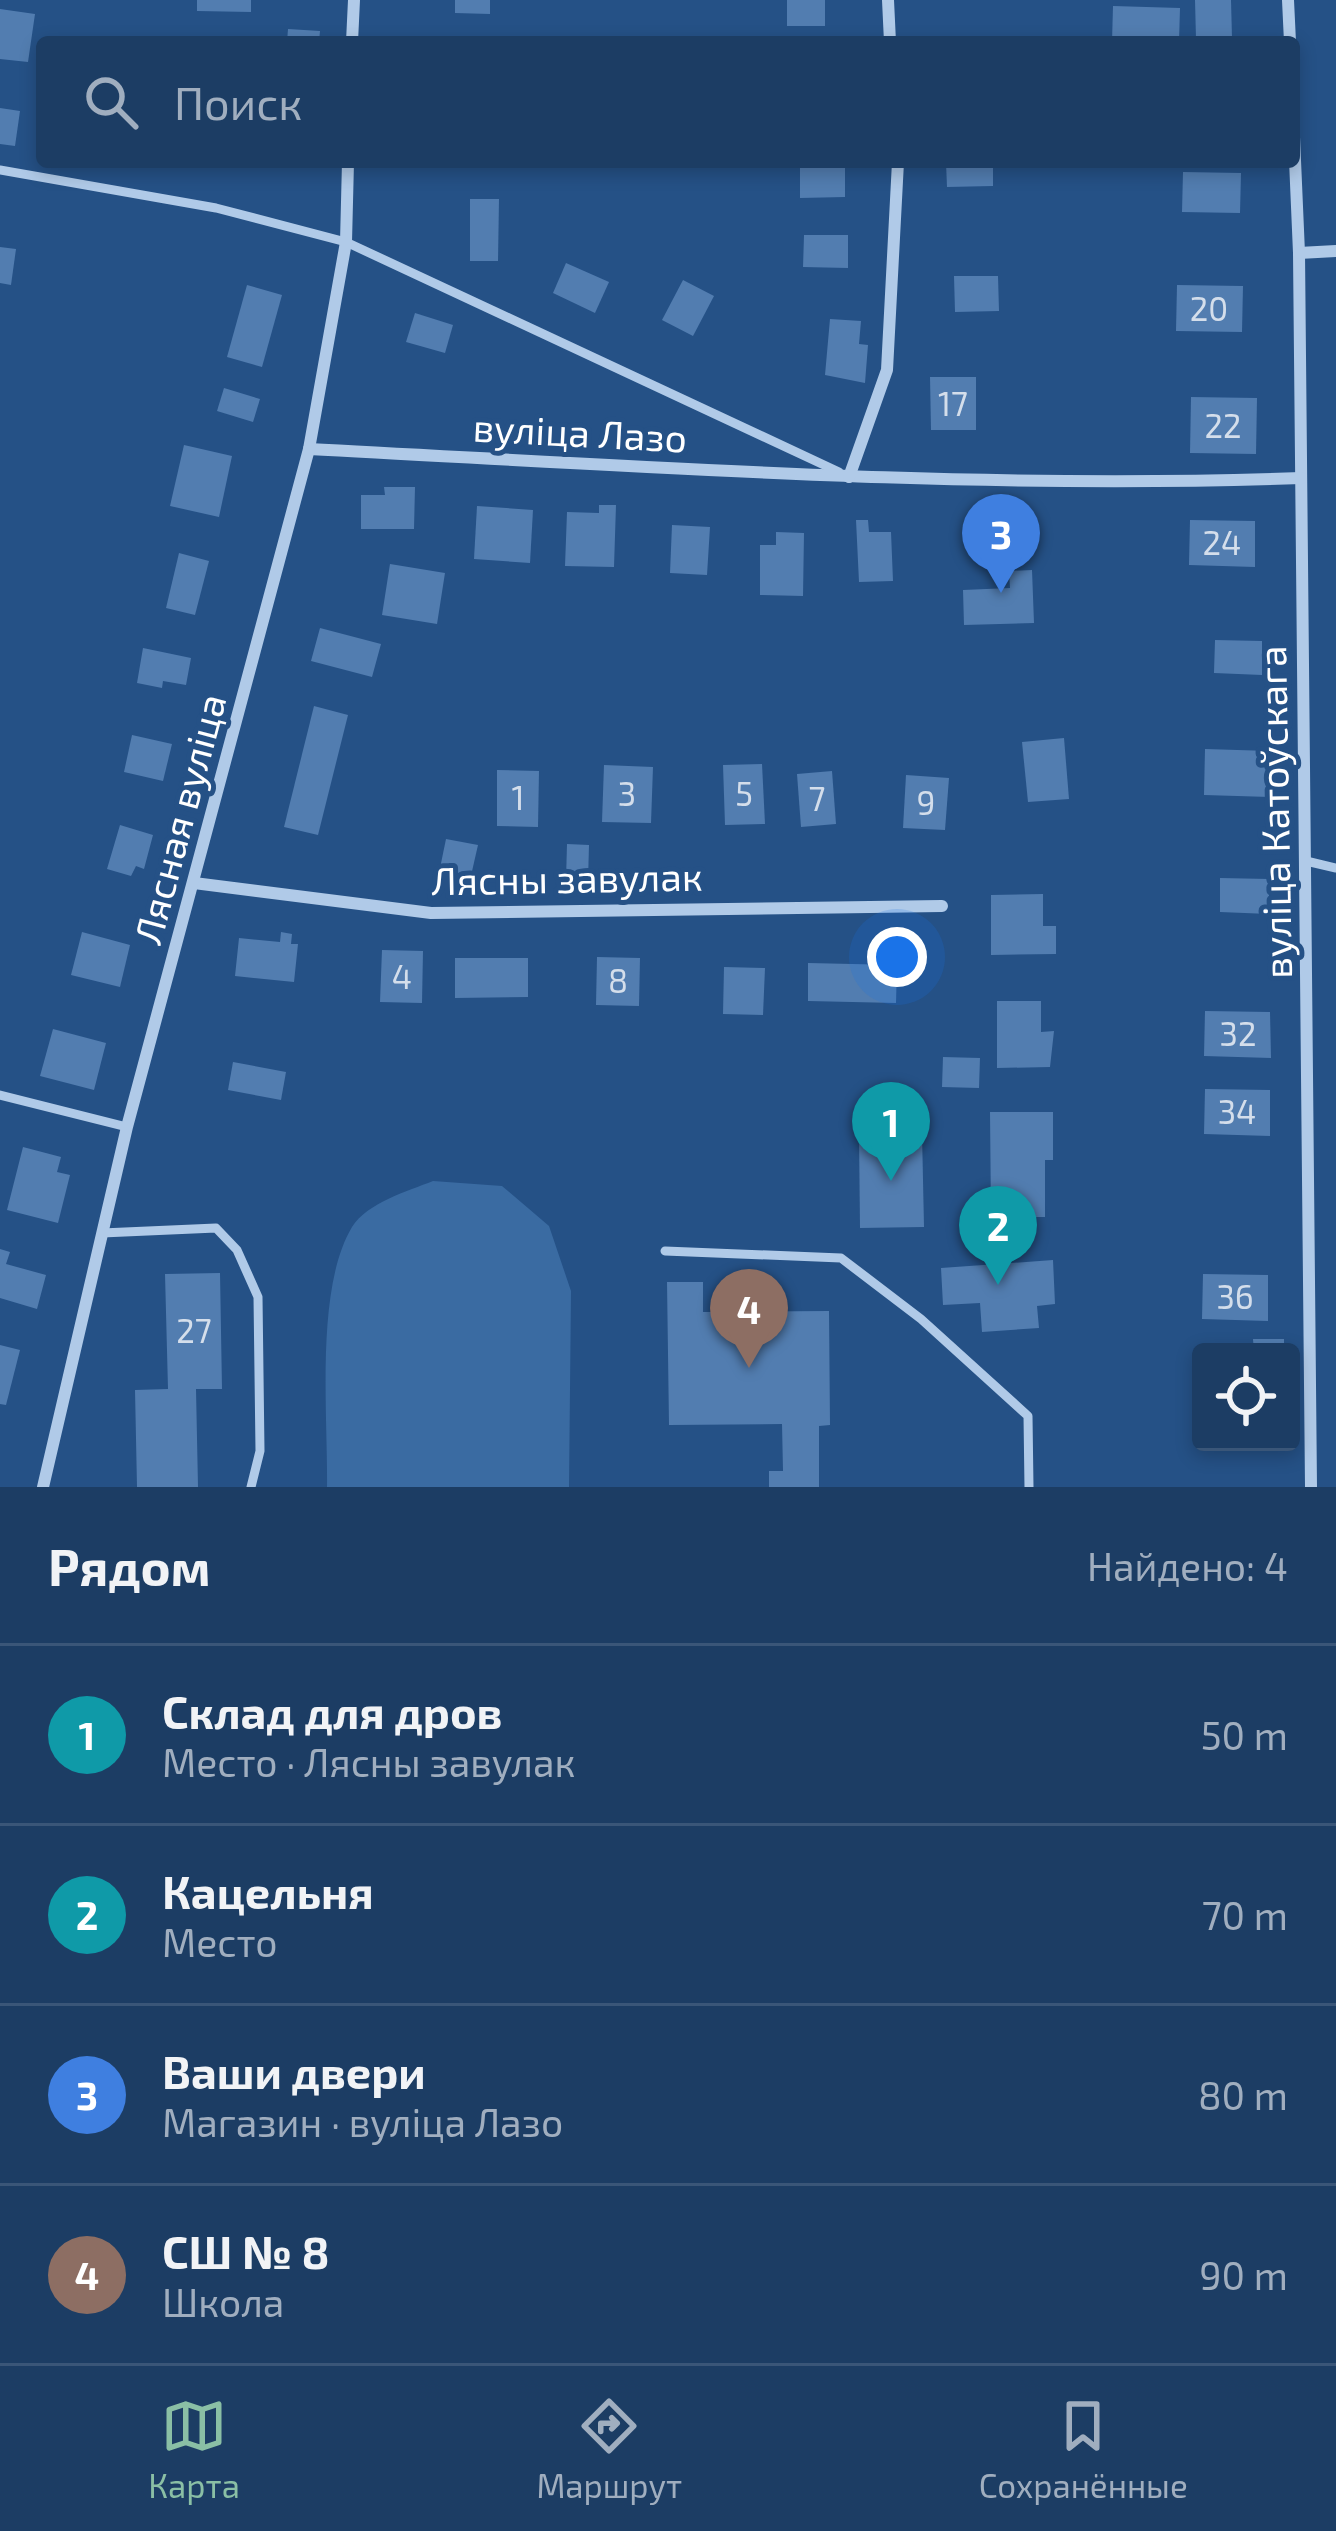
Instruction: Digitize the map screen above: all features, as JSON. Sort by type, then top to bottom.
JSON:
[{"type":"street","points":[[352,36],[354,0]]},
{"type":"street","points":[[888,0],[890,36]]},
{"type":"street","points":[[1288,0],[1290,36]]},
{"type":"street","name":"Лясная вуліца","points":[[43,1487],[127,1126],[308,449],[346,242],[348,168]]},
{"type":"street","points":[[849,477],[887,370],[898,168]]},
{"type":"street","name":"вуліца Катоўскага","points":[[1295,168],[1312,1487]]},
{"type":"street","points":[[1299,253],[1336,251]]},
{"type":"street","name":"вуліца Лазо","points":[[308,449],[849,477],[1196,482],[1301,478]]},
{"type":"street","name":"Лясны завулак","points":[[194,884],[431,913],[942,906]]},
{"type":"lane","points":[[0,170],[216,208],[346,242],[849,477]]},
{"type":"lane","points":[[1306,861],[1336,868]]},
{"type":"lane","points":[[0,1095],[127,1126]]},
{"type":"lane","points":[[102,1233],[216,1228],[237,1250],[258,1297],[260,1450],[251,1487]]},
{"type":"lane","points":[[665,1251],[841,1258],[921,1319],[1028,1416],[1029,1487]]},
{"type":"shaded area","points":[[433,1181],[502,1186],[549,1226],[571,1291],[569,1487],[327,1487],[328,1317],[340,1253],[352,1227],[367,1211]]},
{"type":"building","points":[[197,0],[251,0],[251,12],[197,11]]},
{"type":"building","points":[[455,0],[490,0],[490,14],[455,13]]},
{"type":"building","points":[[787,0],[825,0],[825,26],[787,26]]},
{"type":"building","points":[[1195,0],[1231,0],[1232,36],[1196,36]]},
{"type":"building","points":[[1113,6],[1180,8],[1179,36],[1112,36]]},
{"type":"building","points":[[0,9],[35,14],[28,62],[0,59]]},
{"type":"building","points":[[288,29],[320,31],[320,36],[287,36]]},
{"type":"building","points":[[0,108],[20,111],[15,146],[0,144]]},
{"type":"building","points":[[800,168],[845,168],[845,197],[800,198]]},
{"type":"building","points":[[946,168],[993,168],[993,186],[947,187]]},
{"type":"building","points":[[1183,172],[1241,173],[1240,213],[1182,212]]},
{"type":"building","points":[[470,199],[499,199],[498,261],[470,261]]},
{"type":"building","points":[[804,235],[848,235],[848,268],[803,267]]},
{"type":"building","points":[[0,247],[16,249],[11,285],[0,283]]},
{"type":"building","points":[[566,263],[609,282],[595,313],[553,293]]},
{"type":"building","points":[[954,276],[998,276],[999,311],[955,312]]},
{"type":"building","points":[[683,280],[714,296],[693,336],[662,320]]},
{"type":"building","points":[[247,285],[282,295],[262,367],[227,357]]},
{"type":"building","points":[[1177,285],[1243,286],[1242,332],[1176,331]]},
{"type":"building","points":[[415,313],[453,325],[445,353],[406,342]]},
{"type":"building","points":[[830,319],[861,321],[859,344],[868,345],[865,383],[825,375]]},
{"type":"building","points":[[930,377],[976,377],[976,430],[931,430]]},
{"type":"building","points":[[224,388],[260,399],[253,422],[217,411]]},
{"type":"building","points":[[1191,397],[1257,398],[1256,454],[1190,453]]},
{"type":"building","points":[[184,445],[232,456],[219,517],[170,506]]},
{"type":"building","points":[[384,487],[415,487],[414,529],[361,529],[361,495],[385,495]]},
{"type":"building","points":[[599,505],[616,505],[614,567],[565,566],[567,512],[599,513]]},
{"type":"building","points":[[477,506],[533,510],[530,563],[474,559]]},
{"type":"building","points":[[856,520],[868,520],[869,532],[891,532],[893,581],[859,582]]},
{"type":"building","points":[[1190,520],[1255,521],[1255,567],[1189,565]]},
{"type":"building","points":[[672,525],[710,527],[707,575],[670,573]]},
{"type":"building","points":[[776,532],[804,533],[803,596],[760,595],[760,545],[776,545]]},
{"type":"building","points":[[179,553],[209,561],[195,615],[166,608]]},
{"type":"building","points":[[390,564],[445,573],[437,624],[382,615]]},
{"type":"building","points":[[1032,570],[1034,623],[964,625],[963,590],[1010,588],[1009,571]]},
{"type":"building","points":[[320,628],[381,644],[372,677],[311,661]]},
{"type":"building","points":[[1215,640],[1262,641],[1262,675],[1214,673]]},
{"type":"building","points":[[143,648],[191,658],[186,685],[163,681],[162,688],[137,683]]},
{"type":"building","points":[[314,706],[348,715],[318,835],[284,827]]},
{"type":"building","points":[[132,735],[172,744],[163,781],[124,772]]},
{"type":"building","points":[[1064,738],[1069,799],[1028,802],[1022,742]]},
{"type":"building","points":[[1205,749],[1270,751],[1270,797],[1204,795]]},
{"type":"building","points":[[762,764],[765,824],[725,825],[723,765]]},
{"type":"building","points":[[604,765],[653,767],[651,823],[602,822]]},
{"type":"building","points":[[497,770],[539,771],[538,827],[497,826]]},
{"type":"building","points":[[832,771],[836,824],[801,827],[797,774]]},
{"type":"building","points":[[906,775],[949,778],[945,830],[903,828]]},
{"type":"building","points":[[120,825],[153,835],[144,869],[136,866],[131,876],[107,869]]},
{"type":"building","points":[[446,839],[478,845],[470,880],[439,873]]},
{"type":"building","points":[[567,844],[589,845],[588,881],[566,880]]},
{"type":"building","points":[[1220,878],[1269,879],[1269,914],[1220,912]]},
{"type":"building","points":[[1043,894],[1043,926],[1056,926],[1056,954],[991,955],[991,895]]},
{"type":"building","points":[[82,932],[130,945],[120,987],[71,975]]},
{"type":"building","points":[[281,932],[292,934],[291,944],[298,944],[294,982],[235,976],[239,938],[280,942]]},
{"type":"building","points":[[382,950],[423,951],[422,1003],[380,1002]]},
{"type":"building","points":[[597,957],[640,958],[639,1006],[596,1005]]},
{"type":"building","points":[[455,958],[528,958],[528,997],[455,998]]},
{"type":"building","points":[[808,963],[897,965],[896,1003],[808,1001]]},
{"type":"building","points":[[724,967],[765,968],[763,1015],[723,1014]]},
{"type":"building","points":[[997,1001],[1041,1001],[1041,1032],[1054,1031],[1050,1067],[997,1068]]},
{"type":"building","points":[[1205,1011],[1270,1012],[1271,1058],[1204,1056]]},
{"type":"building","points":[[53,1029],[106,1043],[94,1090],[40,1076]]},
{"type":"building","points":[[943,1057],[980,1058],[979,1088],[942,1087]]},
{"type":"building","points":[[233,1062],[286,1072],[281,1100],[228,1090]]},
{"type":"building","points":[[1205,1089],[1270,1090],[1270,1136],[1204,1134]]},
{"type":"building","points":[[990,1112],[1053,1112],[1053,1160],[1045,1160],[1045,1217],[991,1217]]},
{"type":"building","points":[[922,1133],[924,1227],[860,1228],[859,1135]]},
{"type":"building","points":[[23,1147],[61,1157],[57,1172],[70,1175],[58,1223],[7,1210]]},
{"type":"building","points":[[0,1249],[10,1252],[6,1264],[46,1275],[37,1309],[0,1298]]},
{"type":"building","points":[[1053,1260],[1055,1304],[1037,1306],[1039,1328],[982,1332],[980,1303],[943,1305],[941,1268]]},
{"type":"building","points":[[220,1273],[222,1389],[196,1389],[198,1487],[137,1487],[135,1390],[168,1389],[165,1274]]},
{"type":"building","points":[[1203,1274],[1268,1275],[1268,1321],[1202,1319]]},
{"type":"building","points":[[667,1282],[703,1282],[703,1312],[829,1311],[830,1425],[819,1426],[819,1487],[769,1487],[769,1471],[783,1471],[782,1424],[669,1425]]},
{"type":"building","points":[[1253,1339],[1284,1339],[1284,1343],[1253,1343]]},
{"type":"building","points":[[0,1345],[20,1350],[6,1405],[0,1404]]},
{"type":"place","name":"Ваши двери","points":[[1001,593]]},
{"type":"place","name":"Склад для дров","points":[[891,1181]]},
{"type":"place","name":"Кацельня","points":[[998,1285]]},
{"type":"place","name":"СШ № 8","points":[[749,1368]]}]
